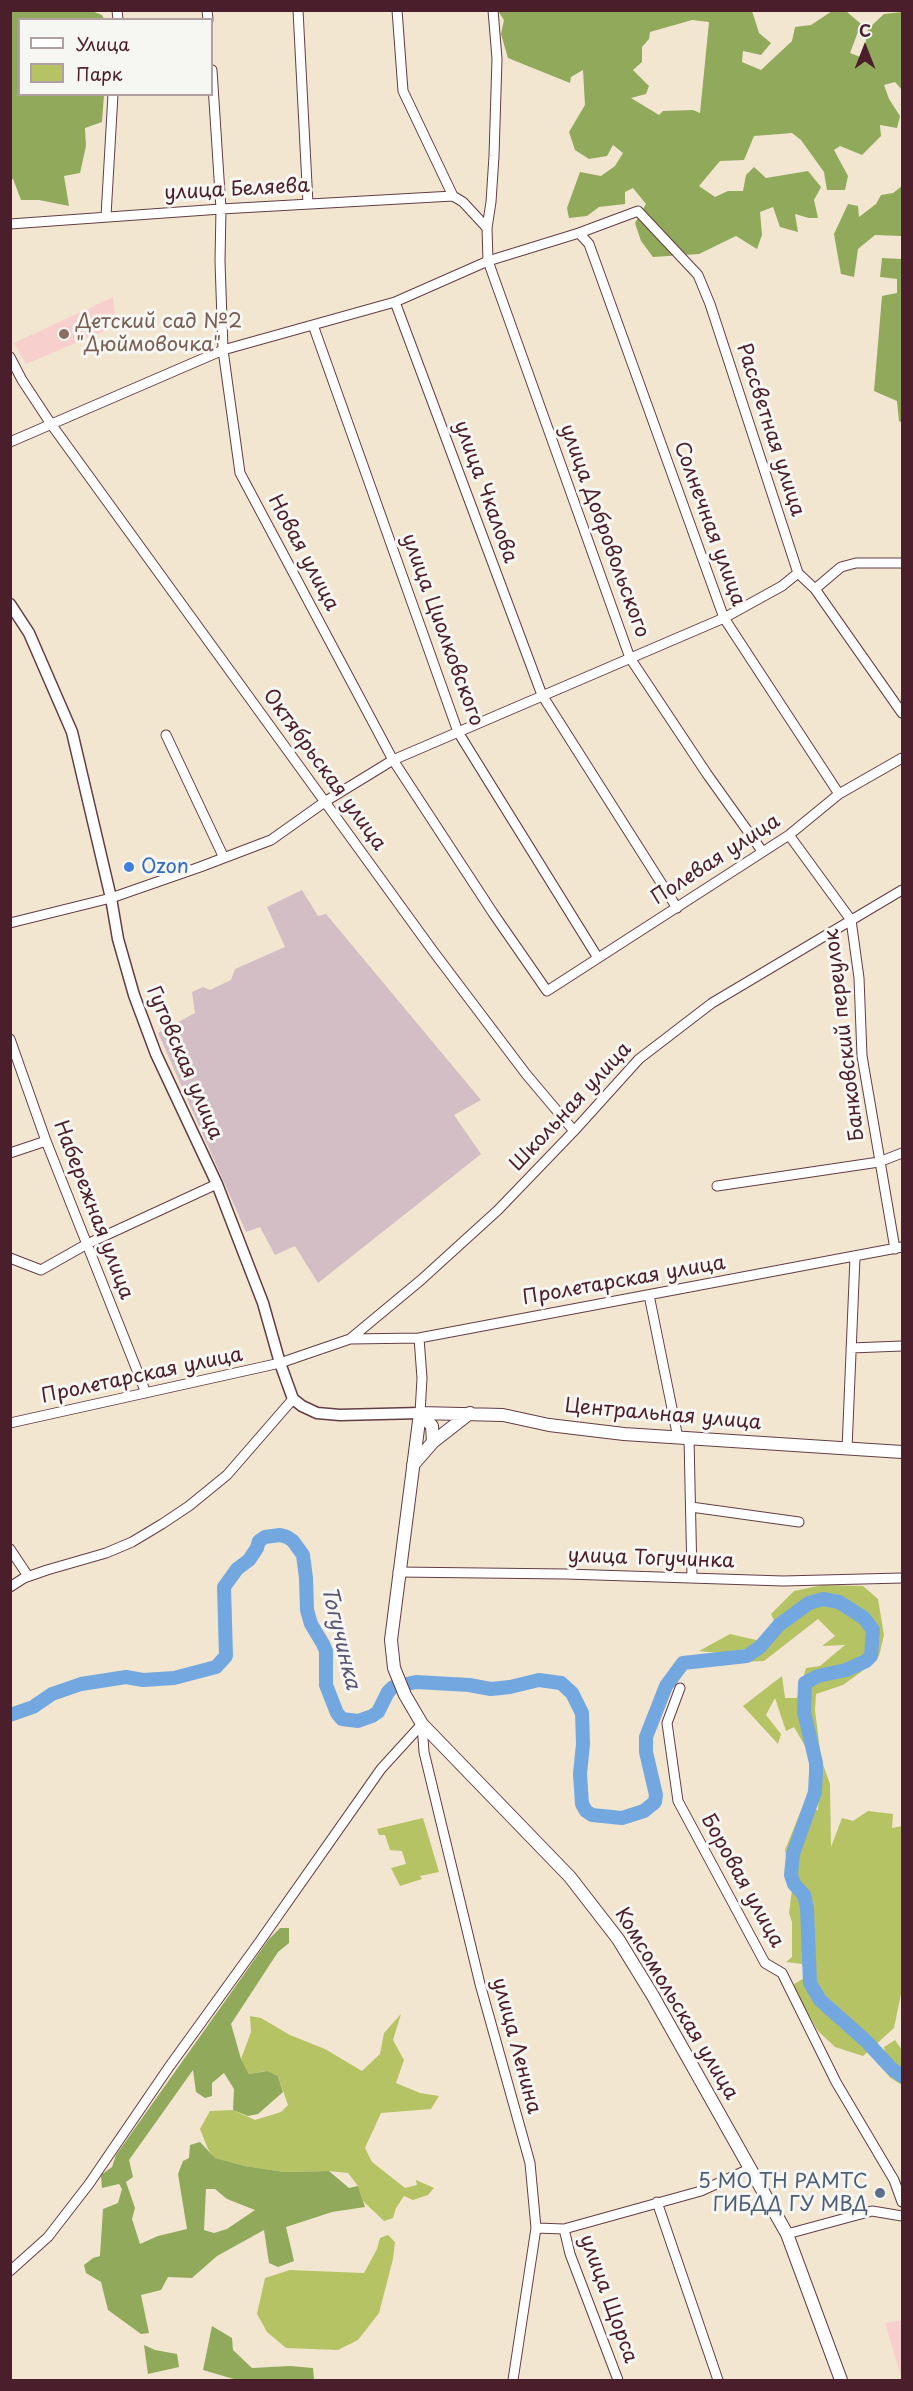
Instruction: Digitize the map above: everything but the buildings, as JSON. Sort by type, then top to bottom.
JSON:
[{"type":"main road","name":"Центральная улица","points":[[420,1413],[503,1415],[549,1425],[624,1434],[903,1452]]},
{"type":"main road","points":[[420,1413],[432,1426],[434,1442]]},
{"type":"main road","name":"Комсомольская улица","points":[[420,1413],[391,1640],[394,1668],[405,1695],[422,1724],[570,1877],[618,1938],[787,2234],[841,2380]]},
{"type":"main road","points":[[413,1465],[434,1442],[470,1413]]},
{"type":"street","points":[[298,10],[308,204]]},
{"type":"street","points":[[397,10],[403,91],[453,196],[463,202],[486,228]]},
{"type":"street","name":"улица Добровольского","points":[[493,10],[497,59],[491,202],[486,228],[488,261],[630,658],[707,774],[762,851]]},
{"type":"street","name":"Новая улица","points":[[213,85],[221,208],[223,350],[240,473],[393,760],[548,991]]},
{"type":"street","points":[[106,216],[113,96]]},
{"type":"street","name":"улица Беляева","points":[[10,224],[221,208],[453,196]]},
{"type":"street","name":"Рассветная улица","points":[[579,233],[638,212],[698,275],[710,304],[798,573],[815,589],[903,713]]},
{"type":"street","points":[[10,442],[223,350],[395,302],[488,261],[579,233]]},
{"type":"street","name":"Солнечная улица","points":[[579,233],[589,244],[724,618],[839,795]]},
{"type":"street","name":"улица Чкалова","points":[[395,302],[542,695],[677,908]]},
{"type":"street","name":"улица Циолковского","points":[[313,325],[458,732],[598,958]]},
{"type":"street","name":"Октябрьская улица","points":[[10,357],[51,424],[447,970],[526,1074],[574,1131]]},
{"type":"street","points":[[815,589],[841,567],[856,562],[903,563]]},
{"type":"street","points":[[10,923],[111,898],[271,840],[326,801],[393,760],[724,618],[782,586],[798,573]]},
{"type":"street","name":"Гутовская улица","points":[[10,604],[29,633],[72,732],[111,898],[118,939],[138,1005],[156,1054],[217,1184],[263,1303],[293,1399]]},
{"type":"street","points":[[166,735],[224,858]]},
{"type":"street","name":"Полевая улица","points":[[548,991],[789,835],[839,795],[903,758]]},
{"type":"street","name":"Банковский переулок","points":[[789,835],[851,920],[859,978],[862,1056],[879,1161],[898,1248]]},
{"type":"street","name":"Школьная улица","points":[[280,1363],[350,1339],[421,1280],[498,1210],[639,1059],[712,1003],[903,890]]},
{"type":"street","name":"Набережная улица","points":[[10,1039],[46,1141],[146,1393]]},
{"type":"street","points":[[10,1153],[46,1141]]},
{"type":"street","points":[[717,1186],[879,1161],[903,1153]]},
{"type":"street","points":[[10,1258],[41,1269],[87,1244],[217,1184]]},
{"type":"street","name":"Пролетарская улица","points":[[350,1339],[419,1338],[898,1248]]},
{"type":"street","points":[[847,1449],[855,1257]]},
{"type":"street","points":[[649,1295],[684,1438],[691,1507],[692,1577]]},
{"type":"street","points":[[10,1587],[28,1576],[106,1553],[132,1542],[162,1524],[189,1506],[227,1475],[293,1399],[317,1413],[340,1415],[420,1413],[422,1378],[419,1338]]},
{"type":"street","points":[[850,1348],[903,1346]]},
{"type":"street","name":"Пролетарская улица","points":[[10,1423],[280,1363]]},
{"type":"street","points":[[691,1507],[799,1522]]},
{"type":"street","points":[[10,1549],[28,1576]]},
{"type":"street","name":"улица Тогучинка","points":[[398,1572],[566,1574],[783,1581],[903,1578]]},
{"type":"street","name":"Боровая улица","points":[[680,1688],[667,1723],[678,1801],[765,1963],[782,1973],[836,2082],[894,2180],[903,2202]]},
{"type":"street","points":[[10,2271],[48,2237],[89,2184],[169,2067],[381,1769],[422,1724]]},
{"type":"street","name":"улица Ленина","points":[[422,1724],[424,1752],[466,1926],[530,2163],[536,2228],[513,2380]]},
{"type":"street","points":[[536,2228],[564,2229],[701,2191],[749,2169]]},
{"type":"street","points":[[657,2202],[718,2380]]},
{"type":"street","points":[[787,2234],[872,2211],[903,2216]]},
{"type":"street","name":"улица Щорса","points":[[564,2229],[570,2254],[618,2380]]},
{"type":"shaded area","name":"Детский сад №2 \"Дюймовочка\"","points":[[113,297],[116,326],[26,364],[14,343]]},
{"type":"shaded area","points":[[302,890],[318,916],[326,914],[481,1100],[454,1115],[481,1154],[318,1283],[295,1246],[275,1255],[260,1227],[246,1232],[158,1033],[195,1013],[192,992],[203,987],[210,990],[231,980],[235,969],[285,947],[267,907]]},
{"type":"shaded area","points":[[902,2320],[902,2380],[885,2323]]},
{"type":"green space","points":[[10,11],[92,11],[102,15],[104,18],[18,18],[18,96],[104,96],[102,122],[85,128],[86,146],[80,173],[64,176],[69,206],[39,200],[21,200],[13,179],[11,179]]},
{"type":"green space","points":[[498,11],[752,11],[759,33],[771,43],[761,55],[743,51],[742,62],[761,70],[792,41],[795,27],[811,25],[832,11],[846,11],[861,24],[850,53],[863,58],[868,29],[884,14],[902,12],[902,90],[895,82],[884,85],[889,99],[900,116],[897,128],[880,125],[881,136],[862,155],[840,146],[834,150],[848,176],[845,190],[827,190],[824,172],[801,140],[792,133],[754,136],[744,160],[720,161],[699,186],[715,197],[728,191],[743,191],[746,175],[754,167],[766,178],[808,171],[821,187],[814,200],[818,218],[795,214],[798,232],[780,227],[773,207],[760,212],[762,235],[757,249],[736,236],[699,254],[653,257],[641,241],[635,223],[646,204],[633,188],[625,192],[625,204],[599,207],[587,216],[569,218],[567,208],[580,172],[601,176],[615,166],[623,153],[613,145],[607,156],[589,159],[575,150],[569,132],[585,105],[583,70],[571,77],[570,83],[508,58],[501,34],[504,20]],"holes":[[[692,20],[709,22],[700,113],[693,110],[663,111],[659,115],[631,98],[646,94],[649,86],[633,70],[642,62],[642,47],[649,39],[650,32]]]},
{"type":"green space","points":[[902,186],[902,236],[875,235],[858,249],[854,277],[841,274],[834,234],[848,204],[858,206],[859,217],[876,204],[881,195],[893,193]]},
{"type":"green space","points":[[882,258],[902,259],[902,423],[899,421],[897,401],[874,391],[882,296],[897,293],[897,279],[880,277]]},
{"type":"green space","points":[[823,1585],[863,1586],[878,1599],[884,1635],[879,1656],[861,1672],[843,1685],[816,1694],[815,1710],[821,1759],[830,1784],[831,1847],[842,1818],[853,1821],[868,1811],[893,1814],[892,1828],[902,1826],[902,1989],[894,2028],[863,2056],[835,2047],[818,2031],[797,1995],[794,1984],[806,1977],[802,1964],[786,1962],[792,1957],[792,1922],[789,1913],[792,1890],[785,1850],[802,1808],[818,1810],[820,1772],[794,1727],[786,1731],[775,1698],[766,1715],[781,1734],[778,1744],[743,1706],[782,1676],[785,1698],[797,1698],[806,1668],[820,1666],[845,1645],[822,1646],[835,1636],[818,1619],[764,1661],[740,1662],[760,1651],[752,1648],[719,1653],[699,1651],[730,1634],[765,1642],[775,1623],[771,1614],[794,1591]]},
{"type":"green space","points":[[423,1818],[439,1872],[420,1876],[422,1879],[400,1886],[391,1868],[406,1864],[402,1851],[390,1850],[385,1835],[379,1835],[377,1829]]},
{"type":"green space","points":[[280,1928],[289,1928],[289,1943],[278,1952],[231,2024],[241,2059],[249,2074],[267,2071],[278,2076],[283,2092],[258,2114],[248,2116],[233,2110],[234,2089],[224,2073],[212,2083],[212,2096],[205,2098],[196,2092],[193,2070],[129,2160],[133,2177],[126,2182],[135,2208],[132,2219],[140,2244],[158,2236],[187,2229],[178,2174],[183,2161],[189,2158],[190,2145],[200,2142],[215,2158],[245,2166],[284,2172],[329,2171],[349,2188],[358,2186],[365,2207],[332,2212],[286,2227],[294,2261],[278,2267],[269,2263],[264,2230],[217,2256],[192,2278],[168,2277],[161,2290],[141,2295],[149,2333],[141,2334],[108,2310],[101,2282],[86,2273],[84,2265],[100,2256],[103,2209],[118,2203],[122,2189],[119,2184],[102,2188],[101,2175],[112,2167],[116,2155],[269,1939]],"holes":[[[206,2189],[215,2189],[227,2199],[255,2210],[227,2229],[214,2233],[204,2230]]]},
{"type":"green space","points":[[401,2014],[393,2040],[404,2060],[396,2083],[420,2093],[439,2096],[431,2109],[381,2113],[365,2148],[372,2162],[405,2188],[417,2185],[416,2180],[434,2188],[428,2195],[413,2200],[404,2196],[393,2218],[384,2221],[363,2201],[358,2186],[348,2173],[284,2172],[214,2158],[200,2129],[210,2111],[233,2110],[255,2120],[281,2112],[288,2105],[278,2076],[266,2071],[249,2074],[241,2059],[251,2032],[250,2016],[261,2018],[290,2035],[325,2049],[362,2071],[380,2054],[384,2033]]},
{"type":"green space","points":[[895,2040],[902,2050],[902,2085],[889,2077],[884,2047]]},
{"type":"green space","points":[[388,2235],[395,2242],[379,2313],[358,2340],[338,2350],[286,2348],[267,2332],[257,2314],[265,2278],[290,2270],[364,2273],[377,2249],[380,2238]]},
{"type":"green space","points":[[212,2326],[232,2338],[233,2350],[252,2368],[290,2366],[313,2368],[314,2380],[237,2380],[203,2370]]},
{"type":"green space","points":[[144,2345],[155,2350],[177,2354],[179,2367],[148,2374]]},
{"type":"waterway","name":"Тогучинка","points":[[10,1715],[33,1707],[52,1694],[81,1684],[126,1677],[143,1680],[174,1678],[216,1667],[226,1656],[224,1587],[237,1569],[249,1560],[259,1541],[265,1537],[280,1535],[293,1541],[303,1555],[307,1610],[311,1624],[326,1651],[326,1685],[337,1713],[342,1719],[358,1721],[372,1716],[378,1712],[393,1687],[416,1682],[469,1685],[491,1689],[539,1680],[561,1683],[572,1693],[582,1713],[583,1744],[580,1774],[582,1804],[592,1815],[622,1818],[644,1811],[655,1802],[656,1795],[646,1752],[646,1737],[666,1686],[683,1663],[747,1656],[760,1647],[779,1625],[809,1603],[823,1599],[839,1602],[864,1618],[873,1630],[871,1656],[866,1661],[846,1670],[818,1676],[805,1683],[804,1712],[816,1763],[815,1792],[793,1854],[791,1875],[794,1884],[804,1895],[807,1908],[810,1983],[820,2000],[902,2076]]},
{"type":"place","name":"Детский сад №2 \"Дюймовочка\"","points":[[64,334]]},
{"type":"place","name":"Ozon","points":[[129,867]]},
{"type":"place","name":"5 МО ТН РАМТС ГИБДД ГУ МВД","points":[[880,2193]]}]
